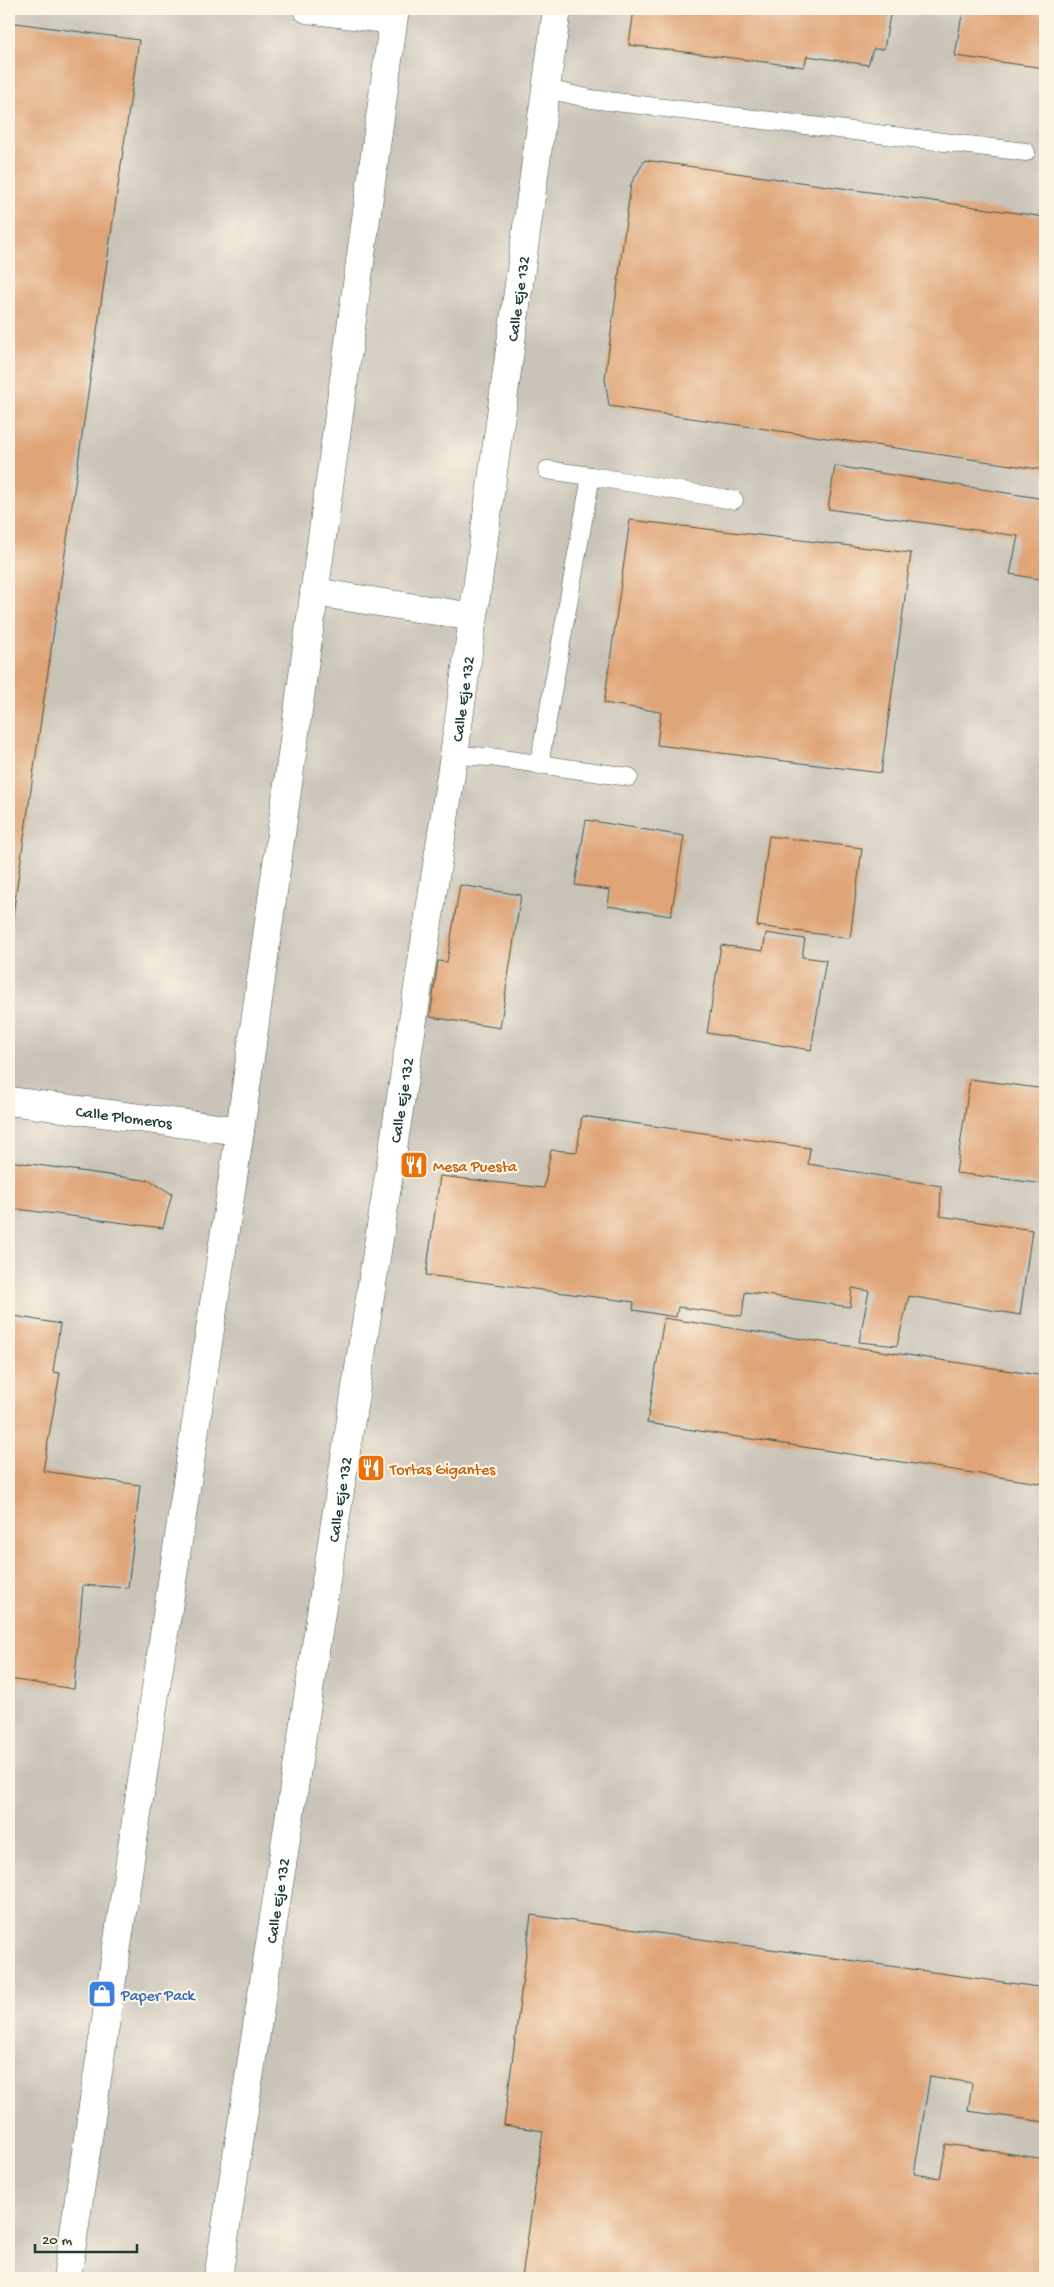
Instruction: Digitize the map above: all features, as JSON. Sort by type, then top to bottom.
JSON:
[{"type":"street","points":[[67,2278],[240,1131],[394,14],[307,9]]},
{"type":"street","name":"Calle Eje 132","points":[[218,2278],[454,755],[557,9]]},
{"type":"street","points":[[314,592],[474,618]]},
{"type":"street","name":"Calle Plomeros","points":[[9,1101],[240,1131]]},
{"type":"lane","points":[[546,89],[591,99],[1026,152]]},
{"type":"lane","points":[[547,470],[734,500]]},
{"type":"lane","points":[[539,766],[592,476]]},
{"type":"lane","points":[[454,755],[490,757],[539,766],[629,777]]},
{"type":"shaded area","points":[[9,9],[1045,9],[1045,2278],[9,2278]]},
{"type":"building","points":[[634,9],[891,9],[884,49],[873,49],[868,65],[807,56],[804,67],[629,45]]},
{"type":"building","points":[[963,9],[1045,9],[1045,68],[955,56]]},
{"type":"building","points":[[9,22],[139,40],[10,935],[9,935]]},
{"type":"building","points":[[645,160],[1045,217],[1045,470],[609,406],[605,378],[631,184]]},
{"type":"building","points":[[835,466],[1045,499],[1045,580],[1010,574],[1018,536],[828,509]]},
{"type":"building","points":[[630,520],[911,553],[881,773],[657,745],[661,712],[604,703]]},
{"type":"building","points":[[586,820],[684,836],[671,916],[608,906],[610,890],[575,885]]},
{"type":"building","points":[[769,836],[862,848],[850,938],[757,926]]},
{"type":"building","points":[[460,885],[521,895],[500,1028],[430,1017],[438,961],[447,962]]},
{"type":"building","points":[[766,933],[805,939],[802,957],[826,960],[811,1050],[707,1033],[721,945],[763,951]]},
{"type":"building","points":[[970,1079],[1045,1089],[1045,1184],[956,1173]]},
{"type":"building","points":[[582,1116],[810,1148],[808,1164],[941,1186],[940,1216],[1032,1230],[1020,1315],[909,1296],[897,1346],[859,1342],[869,1291],[852,1288],[850,1307],[745,1292],[742,1316],[678,1307],[676,1317],[633,1310],[634,1302],[426,1275],[440,1176],[544,1188],[551,1150],[577,1152]]},
{"type":"building","points":[[9,1161],[151,1181],[172,1194],[163,1228],[9,1208]]},
{"type":"building","points":[[9,1315],[60,1324],[53,1372],[60,1373],[43,1471],[140,1485],[128,1588],[83,1585],[74,1689],[9,1679]]},
{"type":"building","points":[[664,1318],[1045,1376],[1045,1484],[647,1423]]},
{"type":"building","points":[[531,1915],[1045,1988],[1045,2122],[968,2111],[972,2083],[930,2076],[914,2174],[940,2178],[946,2144],[1045,2159],[1045,2278],[522,2278],[543,2131],[504,2125]]},
{"type":"place","name":"Mesa Puesta","points":[[414,1165]]},
{"type":"place","name":"Tortas Gigantes","points":[[371,1468]]},
{"type":"place","name":"Paper Pack","points":[[102,1994]]}]
